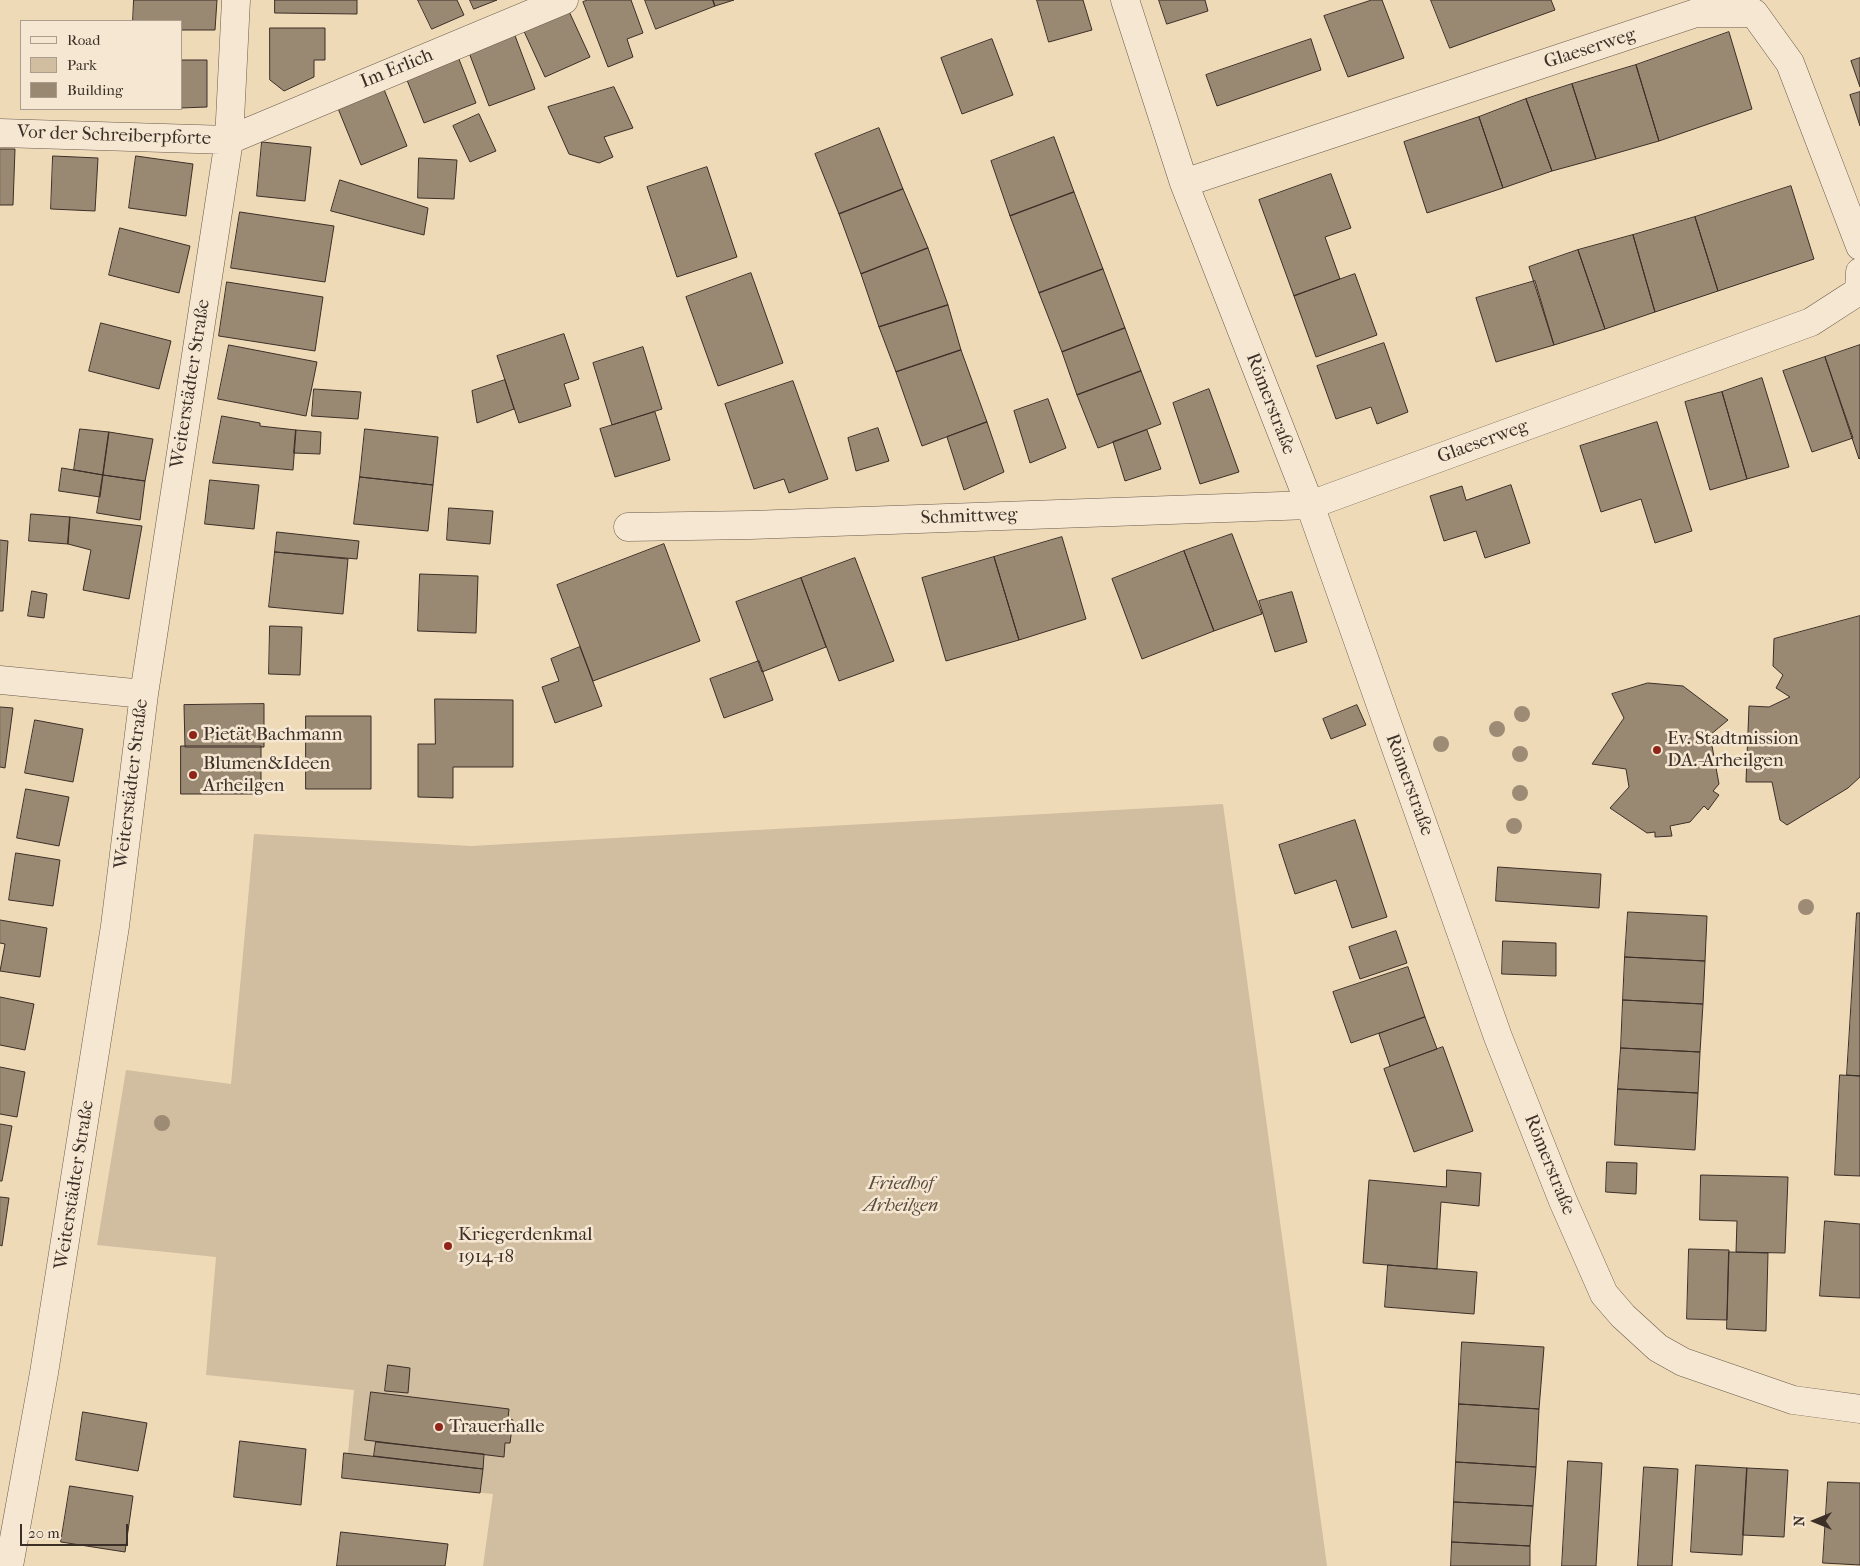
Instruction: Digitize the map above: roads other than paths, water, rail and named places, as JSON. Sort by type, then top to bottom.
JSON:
[{"type":"street","name":"Weiterstädter Straße","points":[[9,1566],[44,1373],[92,1077],[115,926],[144,694],[229,140],[236,0]]},
{"type":"street","name":"Im Erlich","points":[[229,140],[564,0]]},
{"type":"street","name":"Römerstraße","points":[[1125,0],[1184,184],[1310,505],[1498,1038],[1563,1201],[1604,1294],[1623,1316],[1658,1348],[1683,1362],[1792,1400],[1860,1409]]},
{"type":"street","name":"Glaeserweg","points":[[1184,184],[1696,13],[1754,13],[1790,64],[1860,246]]},
{"type":"street","name":"Vor der Schreiberpforte","points":[[0,133],[229,140]]},
{"type":"street","name":"Glaeserweg","points":[[1310,505],[1810,322],[1859,291],[1860,272]]},
{"type":"street","name":"Schmittweg","points":[[628,527],[761,525],[1310,505]]},
{"type":"street","points":[[0,680],[144,694]]},
{"type":"place","name":"Pietät Bachmann","points":[[193,735]]},
{"type":"place","name":"Ev. Stadtmission DA.-Arheilgen","points":[[1657,750]]},
{"type":"place","name":"Blumen&Ideen Arheilgen","points":[[193,775]]},
{"type":"place","name":"Kriegerdenkmal 1914-18","points":[[448,1246]]},
{"type":"place","name":"Trauerhalle","points":[[439,1427]]},
{"type":"park label","name":"Friedhof Arheilgen","points":[[901,1195]]}]
